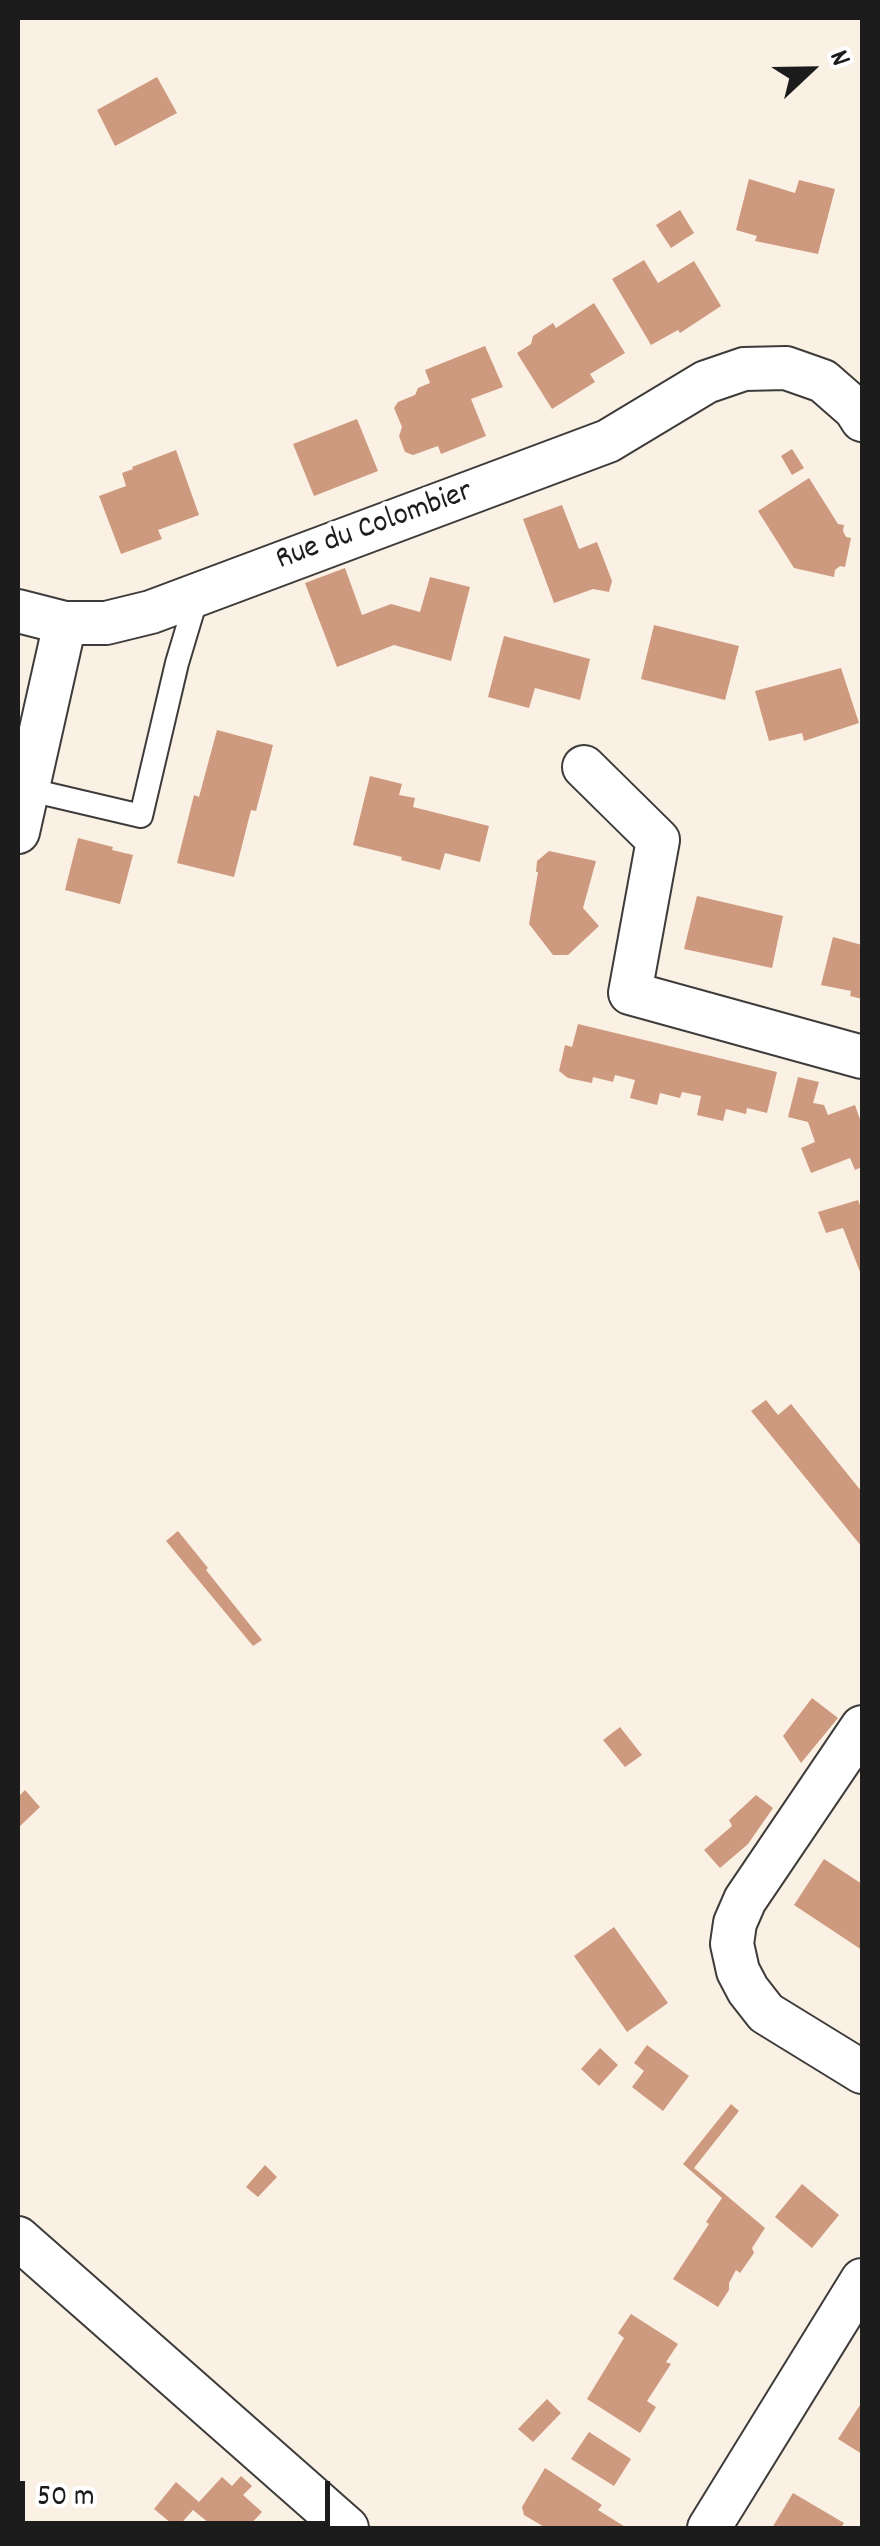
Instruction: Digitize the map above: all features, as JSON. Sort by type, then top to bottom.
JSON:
[{"type":"street","name":"Rue du Colombier","points":[[18,611],[66,623],[106,623],[152,612],[608,441],[706,382],[744,368],[786,368],[822,381],[856,409],[862,420]]},
{"type":"street","points":[[18,832],[66,623]]},
{"type":"street","points":[[584,767],[658,840],[630,993],[862,1056]]},
{"type":"street","points":[[862,1727],[745,1900],[734,1924],[732,1944],[738,1971],[766,2012],[862,2072]]},
{"type":"street","points":[[18,2238],[348,2528]]},
{"type":"street","points":[[709,2528],[862,2280]]},
{"type":"lane","points":[[26,789],[141,816],[177,663],[198,594]]},
{"type":"building","points":[[157,77],[177,113],[115,146],[97,110]]},
{"type":"building","points":[[749,179],[795,193],[799,180],[835,189],[818,254],[755,241],[757,236],[736,230]]},
{"type":"building","points":[[680,210],[694,233],[671,248],[656,225]]},
{"type":"building","points":[[644,260],[658,283],[694,261],[721,306],[680,333],[678,330],[651,345],[612,279]]},
{"type":"building","points":[[594,303],[625,353],[590,374],[595,382],[552,409],[517,353],[553,323],[556,328]]},
{"type":"building","points":[[485,346],[503,387],[471,399],[486,436],[441,454],[438,446],[413,455],[405,452],[399,436],[402,427],[394,408],[398,402],[430,383],[425,370]]},
{"type":"building","points":[[357,419],[378,471],[314,496],[293,444]]},
{"type":"building","points":[[792,449],[804,468],[792,475],[781,456]]},
{"type":"building","points":[[176,450],[199,515],[158,530],[162,539],[121,554],[99,496],[126,486],[122,473],[132,467]]},
{"type":"building","points":[[809,478],[838,524],[844,525],[846,537],[851,538],[845,567],[835,570],[834,577],[794,568],[758,511]]},
{"type":"building","points":[[562,505],[579,549],[597,542],[612,581],[609,592],[593,589],[554,603],[523,519]]},
{"type":"building","points":[[345,568],[362,615],[391,604],[420,612],[430,577],[470,587],[451,661],[394,645],[337,667],[305,583]]},
{"type":"building","points":[[654,625],[739,646],[725,700],[641,679]]},
{"type":"building","points":[[504,636],[590,659],[580,700],[535,688],[529,708],[488,697]]},
{"type":"building","points":[[841,668],[859,723],[804,741],[802,733],[769,741],[755,691]]},
{"type":"building","points":[[217,730],[273,745],[234,877],[177,863],[194,795],[199,797]]},
{"type":"building","points":[[370,776],[402,784],[399,795],[415,798],[413,807],[489,826],[480,862],[445,853],[440,870],[353,845]]},
{"type":"building","points":[[78,838],[133,855],[120,904],[65,890]]},
{"type":"building","points":[[549,851],[596,861],[583,908],[599,926],[568,955],[553,955],[529,924],[537,861]]},
{"type":"building","points":[[697,896],[783,916],[772,968],[684,949]]},
{"type":"building","points":[[833,937],[862,945],[862,999],[850,996],[851,991],[821,985]]},
{"type":"building","points":[[578,1024],[777,1072],[767,1113],[747,1108],[746,1114],[726,1109],[723,1121],[697,1115],[701,1096],[682,1092],[680,1098],[660,1093],[657,1105],[630,1098],[635,1080],[615,1075],[613,1082],[593,1077],[592,1083],[568,1078],[559,1071],[565,1045],[572,1047]]},
{"type":"building","points":[[798,1077],[819,1082],[813,1103],[824,1105],[828,1115],[855,1105],[862,1125],[862,1167],[855,1170],[850,1158],[811,1173],[801,1148],[815,1142],[808,1122],[788,1117]]},
{"type":"building","points":[[858,1200],[862,1211],[862,1277],[843,1228],[826,1233],[818,1212]]},
{"type":"building","points":[[766,1400],[778,1415],[791,1404],[862,1492],[862,1547],[751,1411]]},
{"type":"building","points":[[178,1531],[262,1640],[253,1646],[166,1541]]},
{"type":"building","points":[[812,1698],[838,1718],[801,1763],[783,1736]]},
{"type":"building","points":[[620,1727],[642,1755],[625,1767],[603,1740]]},
{"type":"building","points":[[25,1790],[40,1807],[18,1828],[18,1797]]},
{"type":"building","points":[[756,1795],[773,1808],[748,1844],[720,1868],[704,1850],[732,1826],[729,1820]]},
{"type":"building","points":[[824,1859],[862,1884],[862,1950],[794,1905]]},
{"type":"building","points":[[614,1927],[668,2003],[627,2032],[574,1956]]},
{"type":"building","points":[[647,2045],[689,2076],[663,2111],[632,2087],[644,2071],[634,2063]]},
{"type":"building","points":[[600,2048],[618,2065],[599,2086],[581,2069]]},
{"type":"building","points":[[731,2104],[739,2111],[694,2168],[765,2228],[752,2248],[754,2253],[740,2273],[736,2270],[718,2307],[673,2279],[722,2198],[683,2164]]},
{"type":"building","points":[[265,2165],[277,2177],[258,2197],[246,2187]]},
{"type":"building","points":[[802,2184],[839,2215],[812,2248],[775,2217]]},
{"type":"building","points":[[631,2314],[678,2344],[666,2362],[671,2364],[647,2401],[656,2407],[640,2433],[587,2399],[624,2338],[618,2333]]},
{"type":"building","points":[[547,2399],[561,2413],[533,2442],[518,2429]]},
{"type":"building","points":[[862,2402],[862,2454],[838,2439]]},
{"type":"building","points":[[589,2432],[631,2459],[614,2486],[571,2459]]},
{"type":"building","points":[[545,2468],[602,2505],[598,2510],[627,2528],[546,2528],[524,2515],[522,2507]]},
{"type":"building","points":[[241,2476],[252,2486],[243,2495],[262,2512],[247,2528],[215,2528],[193,2510],[177,2528],[154,2509],[176,2482],[199,2502],[222,2477],[232,2486]]},
{"type":"building","points":[[793,2493],[844,2523],[841,2528],[772,2528]]}]
